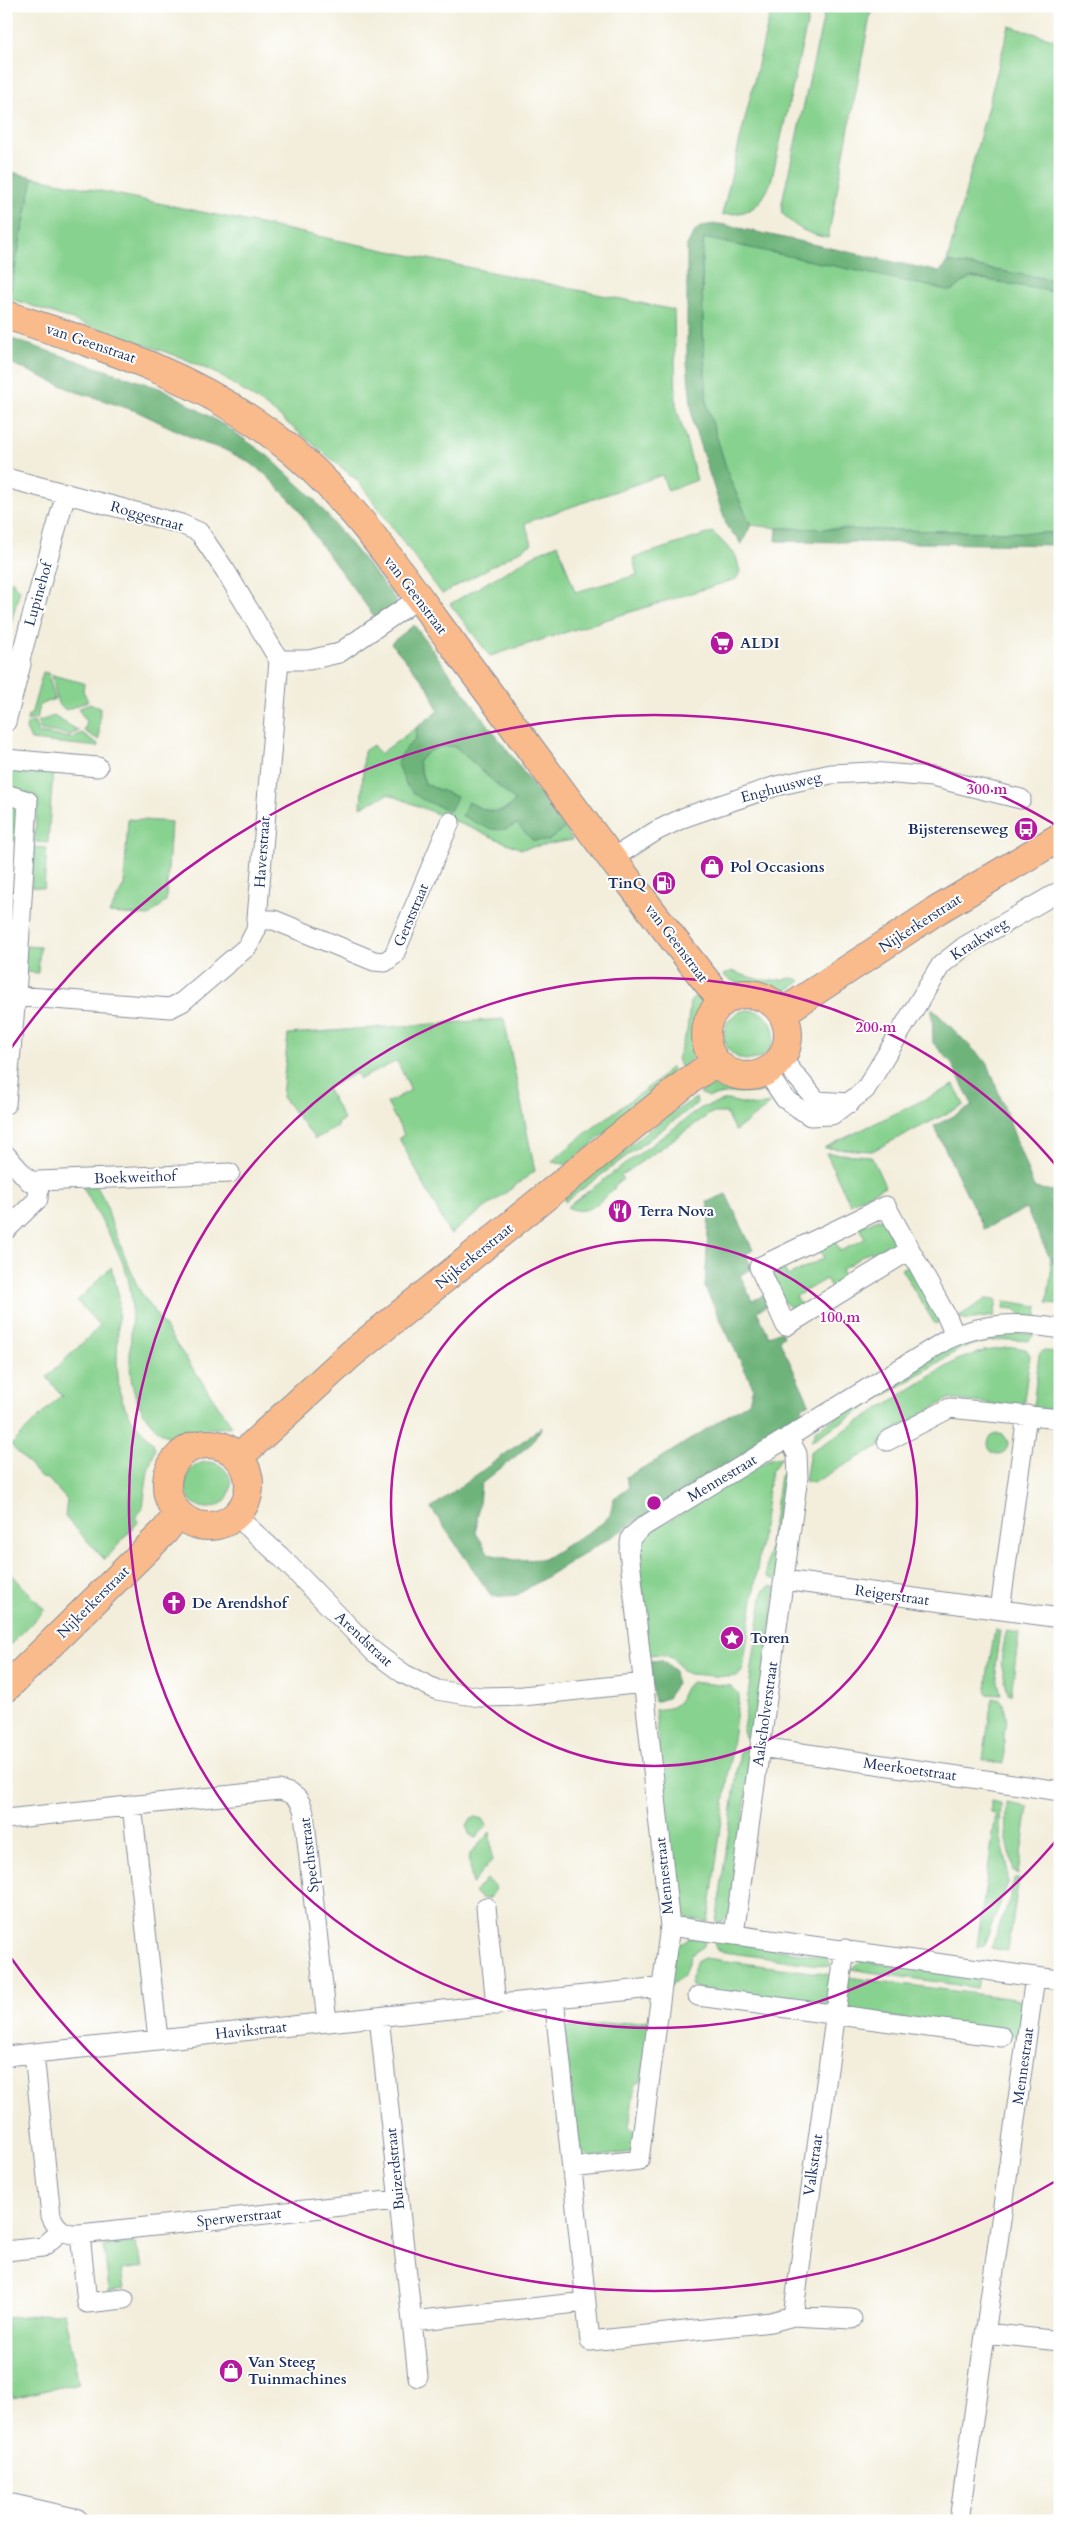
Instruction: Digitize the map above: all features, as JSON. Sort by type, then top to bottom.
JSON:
[{"type":"main road","name":"van Geenstraat","points":[[6,315],[150,364],[198,387],[269,433],[333,489],[419,598],[723,1002]]},
{"type":"main road","name":"Nijkerkerstraat","points":[[782,1013],[936,911],[1060,837]]},
{"type":"main road","points":[[754,994],[770,1001],[782,1013],[788,1028],[787,1044],[773,1065],[753,1076],[739,1075],[726,1070],[716,1062],[709,1050],[706,1037],[708,1024],[713,1012],[723,1002],[738,995],[754,994]]},
{"type":"main road","name":"Nijkerkerstraat","points":[[238,1457],[350,1355],[547,1198],[687,1082],[716,1062]]},
{"type":"main road","points":[[203,1444],[216,1444],[228,1449],[238,1457],[246,1468],[250,1480],[249,1494],[244,1506],[236,1516],[225,1523],[213,1527],[200,1526],[188,1522],[178,1514],[169,1497],[168,1478],[172,1466],[180,1455],[190,1448],[203,1444]]},
{"type":"main road","name":"Nijkerkerstraat","points":[[6,1688],[165,1531],[178,1514]]},
{"type":"street","name":"Roggestraat","points":[[6,478],[182,524],[199,532],[225,570],[279,660]]},
{"type":"street","name":"Lupinehof","points":[[6,722],[21,664],[19,664],[21,656],[66,493]]},
{"type":"street","points":[[279,660],[310,660],[339,653],[349,648],[419,598]]},
{"type":"street","name":"Haverstraat","points":[[16,996],[170,1008],[182,1002],[248,946],[254,937],[257,920],[279,660]]},
{"type":"street","points":[[6,760],[98,767]]},
{"type":"street","name":"Enghuusweg","points":[[613,858],[656,831],[685,817],[776,786],[831,774],[871,772],[932,776],[1021,799]]},
{"type":"street","points":[[6,794],[28,801],[16,996],[6,1104]]},
{"type":"street","name":"Gerststraat","points":[[257,920],[274,920],[374,961],[385,962],[394,955],[450,822]]},
{"type":"street","name":"Kraakweg","points":[[773,1065],[785,1098],[810,1116],[832,1115],[865,1090],[941,965],[965,946],[1060,891]]},
{"type":"street","points":[[6,1155],[30,1181],[39,1181],[38,1199],[6,1230]]},
{"type":"street","name":"Boekweithof","points":[[39,1181],[230,1173]]},
{"type":"street","points":[[910,1250],[786,1326],[759,1267],[886,1206],[948,1319],[954,1336]]},
{"type":"street","name":"Mennestraat","points":[[660,1987],[670,1926],[629,1551],[631,1537],[644,1526],[954,1336],[983,1326],[1001,1324],[1021,1324],[1060,1329]]},
{"type":"street","points":[[887,1441],[950,1408],[1027,1414],[1060,1419]]},
{"type":"street","points":[[1000,1610],[1027,1414]]},
{"type":"street","name":"Aalscholverstraat","points":[[734,1934],[799,1465],[798,1454],[788,1437]]},
{"type":"street","name":"Arendstraat","points":[[236,1516],[280,1556],[374,1652],[404,1674],[437,1690],[480,1697],[524,1696],[643,1683]]},
{"type":"street","name":"Reigerstraat","points":[[784,1580],[1060,1618]]},
{"type":"street","name":"Meerkoetstraat","points":[[760,1747],[1060,1791]]},
{"type":"street","name":"Spechtstraat","points":[[6,1819],[279,1790],[290,1792],[299,1799],[304,1813],[326,2022]]},
{"type":"street","points":[[132,1805],[158,2039]]},
{"type":"street","points":[[486,1907],[496,2005]]},
{"type":"street","name":"Mennestraat","points":[[670,1926],[1035,1977],[959,2521]]},
{"type":"street","name":"Valkstraat","points":[[793,2316],[845,1949]]},
{"type":"street","points":[[1035,1977],[1060,1980]]},
{"type":"street","points":[[572,2168],[639,2160],[660,1987]]},
{"type":"street","name":"Havikstraat","points":[[6,2056],[660,1987]]},
{"type":"street","points":[[698,1996],[1002,2037]]},
{"type":"street","points":[[554,1998],[590,2341],[771,2322],[793,2316],[852,2319]]},
{"type":"street","name":"Buizerdstraat","points":[[379,2017],[418,2377]]},
{"type":"street","points":[[6,2251],[43,2247],[61,2231],[51,2216],[34,2054]]},
{"type":"street","name":"Sperwerstraat","points":[[61,2231],[80,2234],[398,2200]]},
{"type":"street","points":[[80,2234],[88,2303],[124,2299]]},
{"type":"street","points":[[412,2321],[586,2302]]},
{"type":"street","points":[[985,2333],[1060,2341]]},
{"type":"street","points":[[6,2505],[76,2521]]},
{"type":"green space","points":[[772,6],[811,6],[771,182],[758,204],[753,208],[740,213],[722,215]]},
{"type":"green space","points":[[826,6],[872,6],[828,238],[803,230],[782,213],[782,202]]},
{"type":"green space","points":[[1009,26],[1060,41],[1060,281],[947,262]]},
{"type":"green space","points":[[6,171],[33,177],[9,298],[6,297]]},
{"type":"green space","points":[[33,177],[674,310],[676,405],[697,480],[668,491],[662,475],[525,523],[532,544],[442,594],[358,481],[269,408],[219,375],[183,358],[9,298]]},
{"type":"green space","points":[[720,224],[940,272],[947,262],[1060,281],[1060,293],[971,277],[951,291],[704,238],[702,259],[703,333],[707,406],[730,480],[751,525],[741,545],[737,536],[733,535],[727,527],[693,424],[687,363],[687,245],[699,228]]},
{"type":"green space","points":[[704,238],[951,290],[971,277],[1060,293],[1060,533],[777,528],[751,525],[730,480],[707,406],[703,333],[702,259]]},
{"type":"green space","points":[[6,337],[165,390],[227,427],[268,456],[313,498],[397,601],[394,606],[377,620],[318,541],[297,507],[265,474],[249,462],[223,449],[203,443],[136,411],[74,391],[6,361]]},
{"type":"green space","points":[[777,528],[1060,533],[1060,545],[776,541]]},
{"type":"green space","points":[[713,532],[736,556],[740,572],[736,579],[490,656],[450,604],[538,553],[558,544],[575,592],[637,575],[633,558]]},
{"type":"green space","points":[[6,579],[14,582],[14,586],[20,590],[6,641]]},
{"type":"green space","points":[[414,625],[565,828],[548,841],[532,840],[517,824],[510,828],[496,830],[482,826],[462,815],[468,802],[493,812],[499,812],[510,807],[515,801],[456,747],[440,747],[426,754],[418,762],[425,784],[457,797],[450,811],[422,799],[411,791],[397,764],[405,749],[415,740],[417,727],[438,711],[428,687],[391,643]]},
{"type":"green space","points":[[43,672],[48,673],[55,699],[40,705],[37,719],[27,721],[28,715],[31,715]]},
{"type":"green space","points":[[52,675],[84,683],[83,691],[88,701],[66,710],[58,704]]},
{"type":"green space","points":[[90,703],[100,708],[99,740],[84,731],[87,722],[78,709]]},
{"type":"green space","points":[[54,716],[79,731],[70,735],[41,730],[37,722]]},
{"type":"green space","points":[[34,722],[39,733],[71,738],[82,733],[98,744],[98,747],[31,740],[26,729],[27,724]]},
{"type":"green space","points":[[417,727],[415,740],[405,749],[406,786],[457,797],[425,784],[418,762],[425,754],[439,747],[456,747],[515,801],[504,810],[498,811],[487,810],[468,802],[462,816],[517,824],[548,841],[565,828],[572,840],[521,849],[389,794],[361,807],[364,751],[373,745],[380,754]]},
{"type":"green space","points":[[6,767],[53,770],[48,843],[34,842],[38,797],[6,787]]},
{"type":"green space","points":[[10,803],[19,809],[20,841],[7,840]]},
{"type":"green space","points":[[128,819],[171,822],[166,901],[149,916],[109,913],[124,885]]},
{"type":"green space","points":[[33,847],[47,848],[44,888],[31,887]]},
{"type":"green space","points":[[26,946],[40,947],[38,973],[24,972]]},
{"type":"green space","points":[[732,971],[761,980],[793,978],[801,981],[787,990],[778,992],[761,991],[744,986],[723,975]]},
{"type":"green space","points":[[698,993],[703,1015],[700,1042],[695,1055],[681,1069],[677,1059],[687,1031],[690,1002]]},
{"type":"green space","points":[[932,1008],[988,1064],[1034,1188],[1060,1192],[1060,1271],[1050,1258],[1026,1209],[984,1229],[934,1126],[973,1106],[951,1062],[933,1043]]},
{"type":"green space","points":[[744,1010],[754,1010],[767,1017],[774,1030],[774,1040],[767,1053],[754,1060],[744,1060],[735,1056],[728,1049],[724,1040],[724,1030],[728,1021],[735,1014]]},
{"type":"green space","points":[[504,1019],[535,1171],[450,1234],[399,1138],[404,1135],[387,1103],[411,1090],[397,1061],[360,1079],[356,1073],[327,1088],[344,1120],[337,1123],[338,1127],[315,1139],[282,1097],[288,1034]]},
{"type":"green space","points":[[671,1067],[676,1074],[567,1165],[552,1161],[586,1133],[658,1080]]},
{"type":"green space","points":[[728,1079],[746,1083],[765,1080],[768,1090],[708,1097],[700,1093],[714,1083]]},
{"type":"green space","points":[[954,1085],[964,1105],[872,1151],[824,1148]]},
{"type":"green space","points":[[696,1098],[697,1102],[695,1105],[565,1202],[564,1196],[669,1115]]},
{"type":"green space","points":[[727,1100],[756,1106],[769,1103],[766,1108],[735,1131],[726,1113],[711,1113],[621,1176],[623,1179],[598,1203],[581,1210],[567,1207],[701,1108]]},
{"type":"green space","points":[[826,1153],[871,1156],[885,1186],[850,1204]]},
{"type":"green space","points":[[82,1185],[96,1185],[106,1203],[112,1225],[138,1288],[232,1426],[202,1429],[172,1437],[160,1432],[140,1407],[134,1391],[131,1374],[132,1306],[127,1276],[117,1250]]},
{"type":"green space","points":[[726,1194],[753,1250],[746,1254],[752,1269],[740,1275],[752,1301],[764,1295],[769,1305],[757,1311],[769,1336],[781,1331],[784,1336],[779,1339],[809,1403],[802,1407],[804,1418],[517,1595],[492,1597],[431,1508],[542,1427],[532,1443],[481,1484],[476,1533],[489,1554],[515,1560],[544,1559],[601,1524],[610,1515],[614,1498],[629,1487],[626,1477],[661,1458],[749,1402],[753,1387],[705,1288],[709,1210],[707,1202]]},
{"type":"green space","points":[[878,1219],[883,1220],[897,1243],[895,1249],[878,1263],[870,1251],[841,1270],[848,1281],[833,1290],[826,1279],[796,1296],[804,1309],[791,1308],[787,1305],[773,1279],[774,1271],[782,1265],[788,1276],[824,1258],[818,1247],[834,1239],[840,1251],[865,1239],[860,1227]]},
{"type":"green space","points":[[1050,1258],[1060,1271],[1060,1304],[1047,1303],[1051,1273]]},
{"type":"green space","points":[[906,1266],[910,1268],[942,1320],[935,1324],[901,1269]]},
{"type":"green space","points":[[111,1267],[119,1296],[117,1362],[119,1390],[125,1407],[133,1421],[153,1443],[155,1449],[148,1471],[143,1507],[135,1518],[139,1521],[105,1560],[65,1517],[67,1500],[48,1479],[41,1478],[11,1445],[60,1396],[63,1397],[47,1377],[100,1326],[77,1301]]},
{"type":"green space","points":[[986,1299],[997,1300],[994,1316],[967,1320],[958,1317]]},
{"type":"green space","points":[[1005,1301],[1038,1306],[1037,1318],[1022,1316],[1015,1309],[1004,1308]]},
{"type":"green space","points":[[993,1332],[1034,1334],[1029,1341],[994,1341],[960,1349],[811,1441],[816,1430],[955,1344]]},
{"type":"green space","points":[[1014,1347],[1026,1349],[1030,1355],[1023,1408],[949,1399],[883,1437],[886,1442],[813,1483],[805,1481],[810,1452],[957,1360],[984,1351]]},
{"type":"green space","points":[[1043,1351],[1060,1352],[1060,1413],[1033,1409],[1039,1354]]},
{"type":"green space","points":[[994,1434],[1002,1434],[1008,1440],[1008,1448],[1002,1454],[994,1454],[988,1448],[988,1440]]},
{"type":"green space","points":[[772,1458],[781,1458],[771,1472],[743,1670],[738,1676],[728,1677],[690,1674],[682,1671],[673,1659],[665,1655],[649,1655],[638,1554],[640,1542],[644,1536]]},
{"type":"green space","points":[[208,1462],[221,1466],[227,1472],[231,1485],[227,1498],[221,1504],[208,1508],[195,1504],[189,1498],[185,1485],[189,1472],[195,1466]]},
{"type":"green space","points":[[789,1463],[792,1468],[777,1580],[767,1577],[766,1569],[780,1476]]},
{"type":"green space","points":[[6,1568],[45,1610],[6,1649]]},
{"type":"green space","points":[[770,1586],[776,1587],[754,1740],[745,1737],[743,1730],[763,1591]]},
{"type":"green space","points":[[995,1630],[1000,1630],[995,1667],[1001,1695],[987,1694],[986,1689]]},
{"type":"green space","points":[[1006,1631],[1019,1633],[1011,1695],[1008,1694],[1001,1662]]},
{"type":"green space","points":[[661,1660],[674,1670],[676,1685],[667,1698],[654,1702],[649,1661]]},
{"type":"green space","points":[[692,1682],[731,1686],[739,1695],[708,1922],[687,1918],[676,1906],[655,1710],[670,1708],[676,1705],[685,1687]]},
{"type":"green space","points":[[992,1698],[1001,1700],[1003,1703],[1007,1721],[1004,1731],[1004,1764],[983,1760]]},
{"type":"green space","points":[[746,1746],[753,1747],[730,1914],[721,1923],[716,1923],[740,1750]]},
{"type":"green space","points":[[991,1801],[1001,1803],[1000,1835],[1007,1863],[1008,1883],[983,1947],[977,1946],[996,1814],[991,1812]]},
{"type":"green space","points":[[1007,1803],[1028,1807],[1018,1874],[1014,1871],[1006,1836]]},
{"type":"green space","points":[[476,1817],[483,1819],[487,1825],[475,1838],[469,1834],[467,1826],[470,1820]]},
{"type":"green space","points":[[490,1832],[492,1860],[472,1884],[469,1855]]},
{"type":"green space","points":[[1014,1878],[1019,1878],[1008,1951],[991,1948],[1009,1901]]},
{"type":"green space","points":[[486,1879],[494,1884],[495,1890],[490,1898],[483,1899],[474,1893]]},
{"type":"green space","points":[[690,1938],[705,1938],[704,1946],[691,1955],[684,1975],[670,1987],[675,1952],[683,1941]]},
{"type":"green space","points":[[713,1939],[826,1957],[833,1967],[724,1952],[716,1949]]},
{"type":"green space","points":[[704,1958],[834,1975],[830,2000],[825,2006],[704,1991],[690,1985],[696,1962]]},
{"type":"green space","points":[[861,1961],[979,1978],[977,1988],[850,1969]]},
{"type":"green space","points":[[848,1977],[1023,2000],[1018,2036],[858,2012],[846,2006]]},
{"type":"green space","points":[[651,2020],[642,2080],[635,2084],[629,2126],[636,2134],[632,2152],[588,2158],[578,2148],[564,2028]]},
{"type":"green space","points":[[135,2243],[143,2267],[121,2270],[124,2289],[109,2291],[104,2246]]},
{"type":"green space","points":[[64,2312],[79,2383],[12,2398],[6,2374],[6,2318]]},
{"type":"place","name":"ALDI","points":[[722,643]]},
{"type":"place","name":"Bijsterenseweg","points":[[1026,829]]},
{"type":"place","name":"Pol Occasions","points":[[712,867]]},
{"type":"place","name":"TinQ","points":[[664,883]]},
{"type":"place","name":"Terra Nova","points":[[620,1211]]},
{"type":"place","name":"De Arendshof","points":[[174,1603]]},
{"type":"place","name":"Toren","points":[[732,1638]]},
{"type":"place","name":"Van Steeg Tuinmachines","points":[[231,2371]]}]
